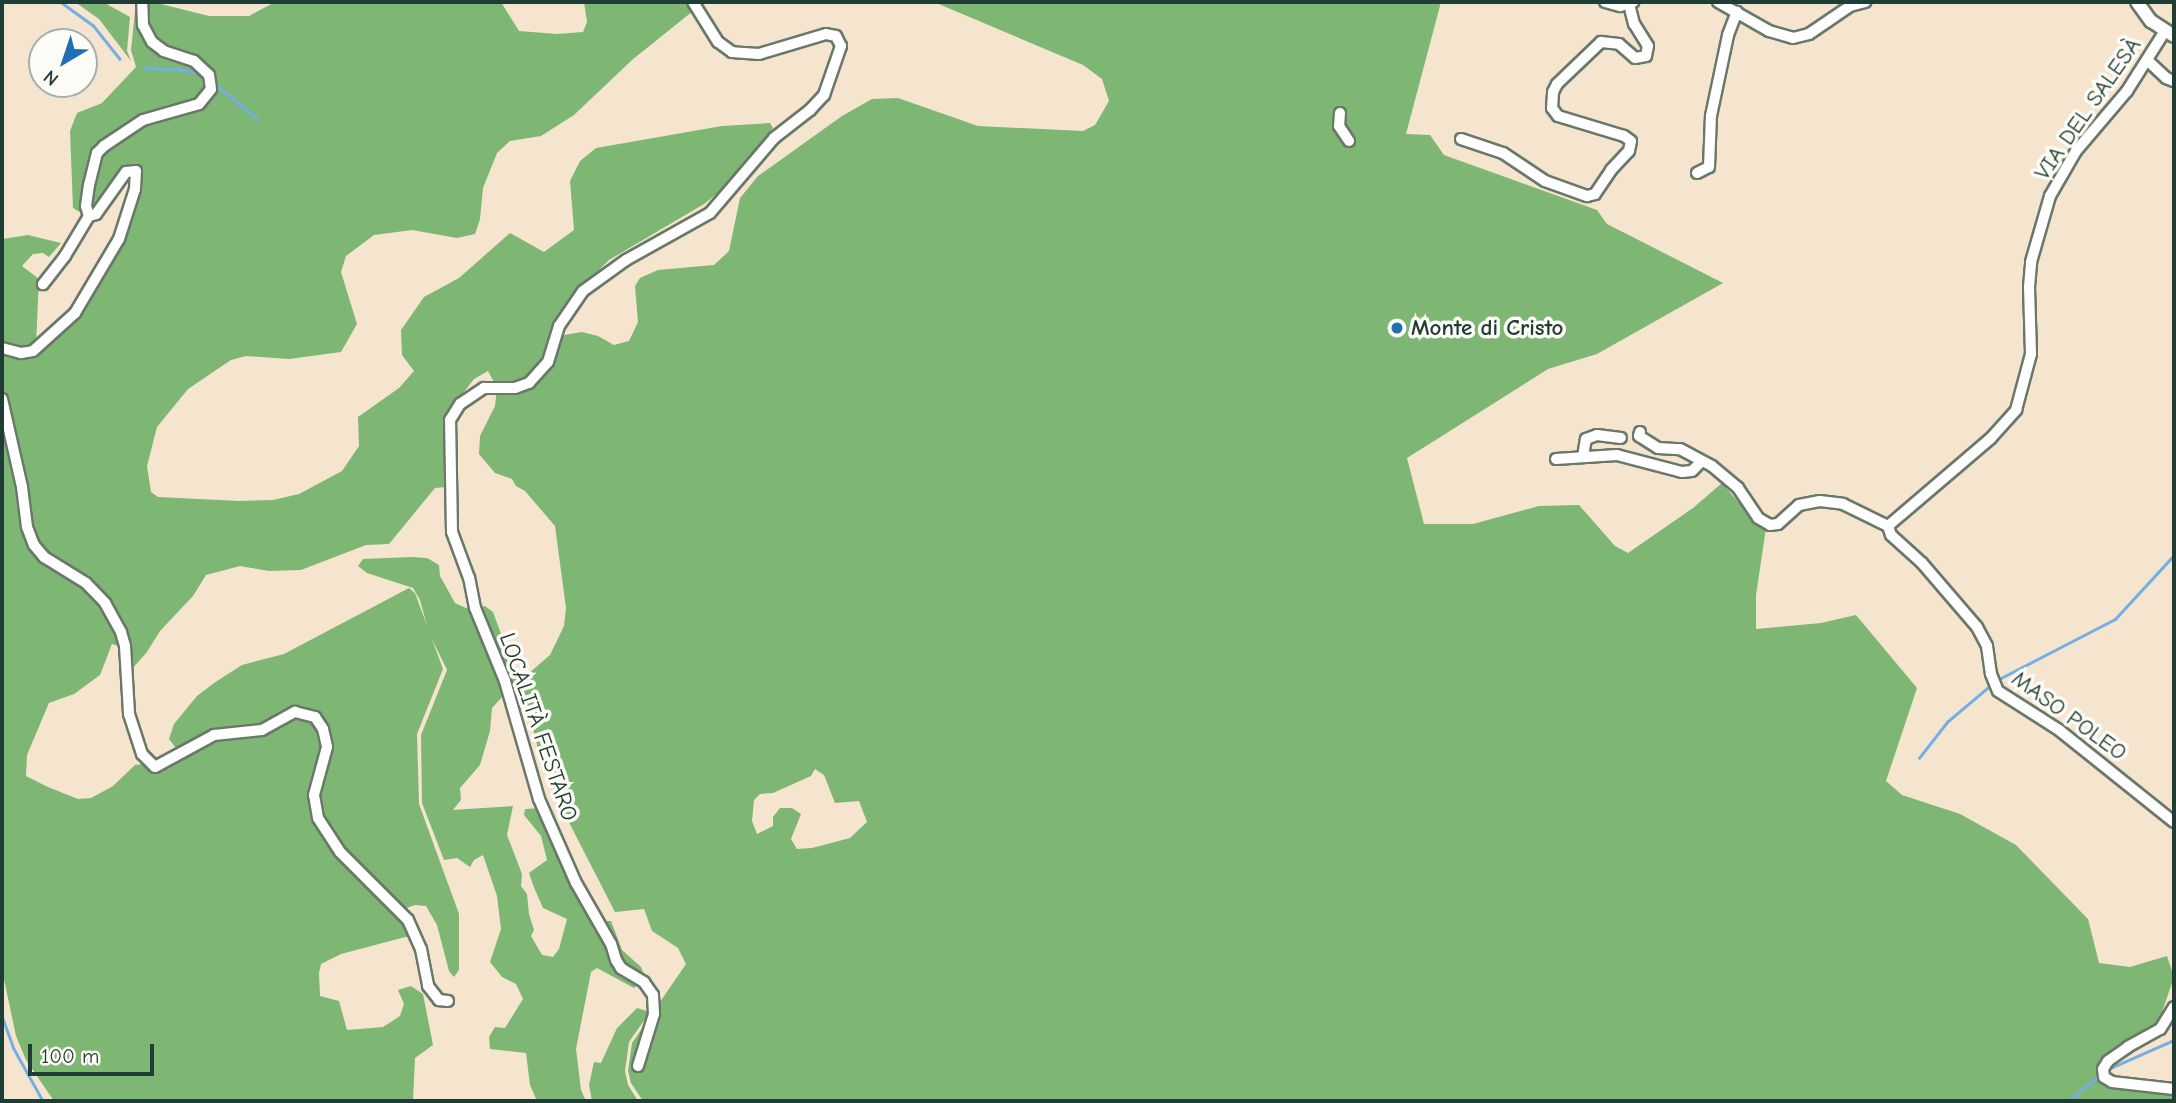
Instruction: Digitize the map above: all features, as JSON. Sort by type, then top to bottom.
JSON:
[{"type":"street","points":[[89,216],[86,206],[97,153],[144,120],[194,106],[211,89],[209,75],[194,61],[164,51],[152,42],[143,24],[142,2]]},
{"type":"street","name":"LOCALITÀ FESTARO","points":[[638,1066],[654,1014],[653,995],[644,982],[621,968],[615,960],[611,944],[576,883],[549,824],[520,741],[505,681],[475,608],[469,578],[452,532],[449,431],[452,413],[485,388],[515,388],[529,383],[548,362],[559,327],[583,291],[626,260],[710,213],[774,138],[810,110],[824,95],[841,43],[836,36],[826,34],[768,52],[728,51],[718,43],[693,2]]},
{"type":"street","points":[[1461,139],[1503,153],[1534,176],[1562,189],[1587,196],[1598,192],[1611,170],[1629,151],[1631,141],[1615,133],[1558,116],[1552,108],[1553,92],[1557,84],[1601,42],[1619,44],[1635,58],[1646,56],[1648,46],[1634,24],[1632,3],[1611,6],[1605,2]]},
{"type":"street","points":[[1718,2],[1769,31],[1793,38],[1810,34],[1850,6],[1865,2]]},
{"type":"street","points":[[2137,2],[2151,21],[2170,34]]},
{"type":"street","points":[[1698,173],[1709,167],[1711,116],[1730,28],[1737,12]]},
{"type":"street","name":"VIA DEL SALESÀ","points":[[1888,526],[1991,438],[2016,410],[2031,354],[2031,262],[2050,197],[2076,151],[2170,34]]},
{"type":"street","points":[[2147,60],[2166,78],[2174,81]]},
{"type":"street","points":[[1340,113],[1339,126],[1349,141]]},
{"type":"street","points":[[2,348],[21,353],[33,351],[75,313],[119,239],[135,189],[136,171],[131,169],[126,172],[96,214],[89,216],[65,256],[43,284]]},
{"type":"street","points":[[2,399],[22,487],[27,527],[34,545],[44,557],[93,589],[105,603],[121,632],[125,646],[129,714],[142,754],[155,767],[214,735],[262,730],[295,712],[315,717],[323,729],[327,747],[314,795],[318,818],[347,861],[408,920],[421,949],[428,986],[439,1000],[448,1001]]},
{"type":"street","points":[[1640,432],[1639,436],[1658,448],[1680,449],[1699,457],[1701,463]]},
{"type":"street","points":[[1583,457],[1586,439],[1598,435],[1621,438]]},
{"type":"street","points":[[1556,459],[1631,457],[1682,472],[1692,471],[1701,463]]},
{"type":"street","points":[[1701,463],[1712,466],[1735,485],[1758,518],[1772,526],[1799,505],[1820,501],[1843,504],[1888,526]]},
{"type":"street","name":"MASO POLEO","points":[[1888,526],[1891,535],[1922,563],[1977,627],[1987,646],[1997,691],[2059,730],[2174,822]]},
{"type":"street","points":[[2174,1007],[2160,1030],[2108,1061],[2103,1072],[2112,1082],[2174,1088]]},
{"type":"green space","points":[[75,2],[103,2],[130,17],[127,51],[131,61],[99,19]]},
{"type":"green space","points":[[136,2],[141,2],[151,43],[185,57],[210,81],[205,97],[155,118],[88,162],[83,180],[83,214],[73,208],[70,131],[77,113],[102,103],[136,67],[131,50]]},
{"type":"green space","points":[[153,2],[209,16],[249,16],[275,2],[501,2],[519,31],[557,34],[583,32],[587,22],[584,2],[703,3],[632,60],[574,115],[541,136],[510,141],[497,153],[483,188],[480,219],[475,234],[457,238],[412,230],[374,235],[346,256],[341,272],[357,324],[341,352],[289,359],[246,356],[231,360],[188,389],[157,427],[147,466],[151,492],[158,497],[239,501],[273,500],[299,494],[342,471],[359,446],[358,417],[399,388],[414,371],[402,355],[401,330],[424,297],[459,278],[510,233],[544,252],[574,230],[570,181],[580,161],[596,148],[722,126],[770,123],[773,128],[723,189],[704,204],[609,260],[573,300],[555,342],[564,335],[582,332],[598,336],[614,345],[629,341],[638,322],[635,286],[640,278],[658,270],[714,265],[729,251],[740,198],[758,176],[842,116],[872,99],[898,98],[978,126],[1083,131],[1095,125],[1109,101],[1102,79],[1083,65],[934,2],[1441,2],[1406,134],[1430,135],[1444,155],[1597,210],[1607,224],[1723,283],[1597,354],[1548,369],[1407,458],[1424,524],[1473,524],[1539,506],[1579,505],[1615,546],[1628,553],[1693,508],[1722,483],[1739,503],[1754,509],[1766,528],[1756,595],[1756,629],[1821,623],[1856,615],[1917,688],[1886,781],[1902,795],[1960,814],[2016,845],[2088,919],[2099,963],[2130,967],[2167,956],[2174,977],[2157,1027],[2110,1051],[2104,1066],[2107,1071],[2126,1081],[2174,1090],[2174,1101],[643,1101],[631,1083],[628,1071],[632,1043],[686,964],[678,948],[652,931],[644,909],[615,912],[559,803],[538,749],[521,680],[550,655],[564,626],[566,608],[555,526],[525,491],[516,486],[512,479],[495,473],[479,454],[480,436],[495,406],[497,388],[488,371],[474,379],[453,406],[446,487],[435,488],[389,544],[366,545],[301,570],[269,571],[240,566],[206,575],[193,596],[160,631],[131,670],[107,602],[46,555],[32,535],[2,392],[2,350],[12,354],[50,341],[118,248],[135,167],[127,168],[99,210],[86,213],[88,170],[103,153],[135,130],[207,99],[210,74],[161,47],[146,30],[144,6]],"holes":[[[815,769],[824,775],[835,803],[859,801],[867,822],[850,838],[797,849],[791,839],[801,814],[792,808],[780,808],[773,817],[773,826],[757,834],[752,821],[754,800],[760,794],[773,793],[811,776]]]},
{"type":"green space","points":[[28,235],[61,243],[49,257],[43,253],[33,254],[22,266],[39,279],[36,345],[24,350],[2,344],[2,239]]},
{"type":"green space","points":[[2,413],[26,537],[84,586],[102,605],[122,647],[112,644],[100,675],[74,694],[49,703],[27,755],[26,776],[48,787],[78,799],[91,798],[113,786],[135,765],[184,759],[169,739],[174,724],[197,696],[214,683],[242,665],[284,654],[409,588],[415,593],[443,669],[417,734],[419,804],[459,914],[459,970],[454,977],[449,971],[437,925],[426,906],[415,905],[398,911],[399,920],[413,935],[341,954],[321,964],[319,973],[320,996],[339,1001],[347,1030],[383,1027],[400,1016],[404,1004],[398,990],[411,986],[423,994],[433,1045],[415,1058],[413,1101],[54,1101],[26,1060],[16,1036],[2,970]]},
{"type":"green space","points":[[427,558],[439,565],[440,576],[455,603],[466,608],[485,606],[493,612],[518,680],[492,708],[490,731],[480,765],[460,788],[461,800],[453,810],[513,806],[507,835],[522,874],[521,886],[527,894],[534,930],[531,936],[542,955],[553,957],[559,949],[567,919],[543,908],[533,885],[529,873],[547,860],[541,836],[524,815],[525,809],[544,808],[600,921],[611,921],[622,950],[641,967],[645,977],[634,988],[597,968],[591,972],[576,1049],[581,1090],[586,1101],[537,1101],[530,1085],[526,1053],[490,1049],[489,1037],[495,1027],[505,1028],[523,999],[516,984],[502,977],[490,962],[501,929],[497,896],[483,855],[474,860],[470,867],[457,858],[444,860],[422,803],[421,735],[447,670],[429,633],[420,600],[413,588],[367,573],[358,566],[363,559]]},
{"type":"green space","points":[[637,1008],[650,1012],[629,1042],[625,1071],[628,1085],[638,1101],[592,1101],[589,1085],[594,1062],[601,1063],[617,1028]]},
{"type":"waterway","points":[[61,2],[93,25],[120,59]]},
{"type":"waterway","points":[[144,68],[178,69],[201,74]]},
{"type":"waterway","points":[[219,87],[258,119]]},
{"type":"waterway","points":[[1997,680],[2115,619],[2174,555]]},
{"type":"waterway","points":[[1919,758],[1947,722],[1992,684]]},
{"type":"waterway","points":[[2,1016],[13,1047],[43,1101]]},
{"type":"waterway","points":[[2106,1070],[2174,1040]]},
{"type":"waterway","points":[[2068,1101],[2101,1074]]},
{"type":"place","name":"Monte di Cristo","points":[[1397,328]]}]
